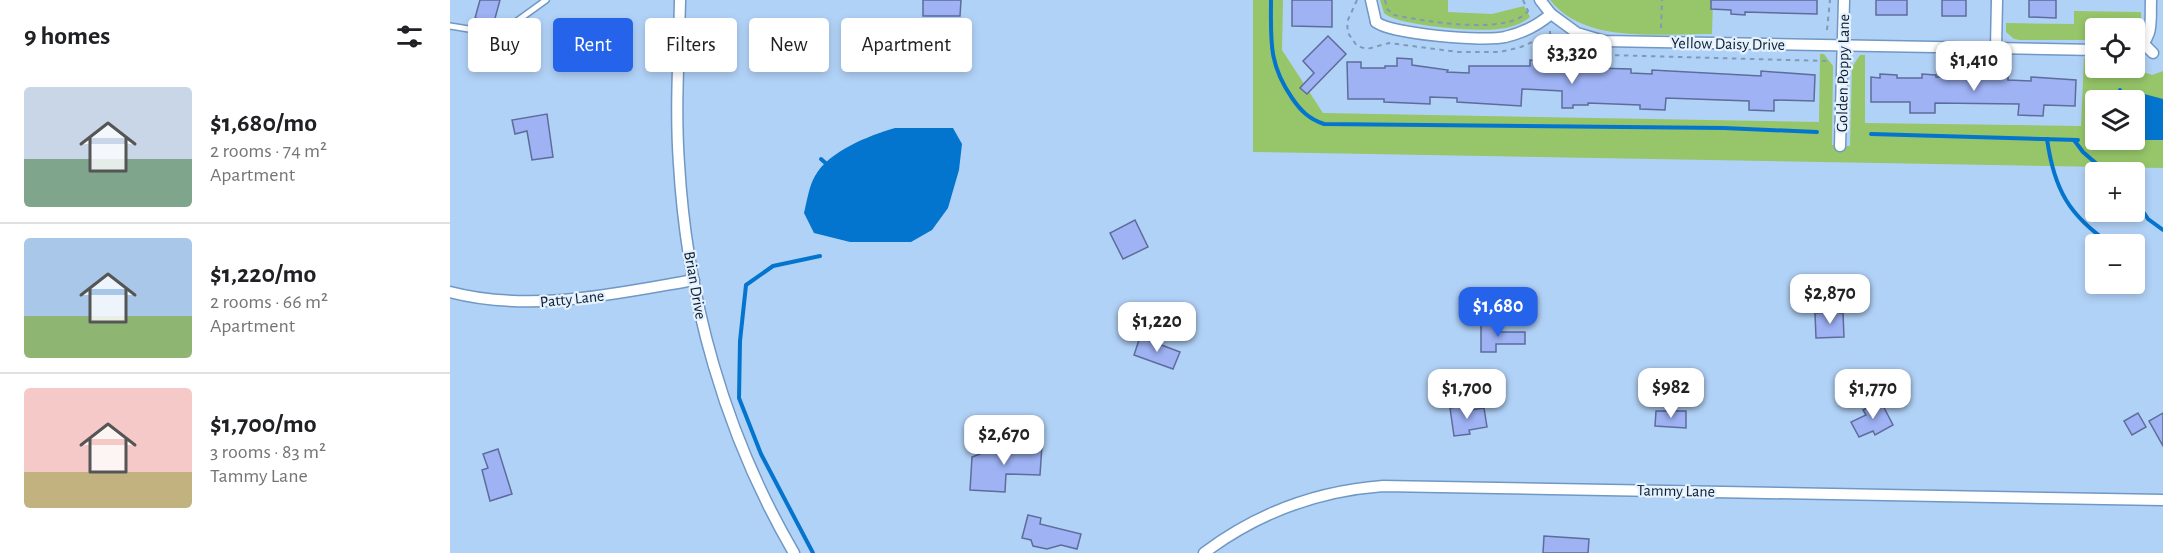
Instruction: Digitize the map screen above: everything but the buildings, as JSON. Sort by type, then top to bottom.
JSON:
[{"type":"street","name":"Brian Drive","points":[[680,0],[678,163],[694,280],[710,355],[724,400],[757,481],[794,553]]},
{"type":"street","points":[[1371,0],[1372,25],[1495,39],[1528,30],[1551,14]]},
{"type":"street","name":"Yellow Daisy Drive","points":[[1540,0],[1551,14],[1577,33],[1604,41],[2085,50]]},
{"type":"street","name":"Golden Poppy Lane","points":[[1840,146],[1844,0]]},
{"type":"street","points":[[1996,48],[1997,0]]},
{"type":"street","points":[[2145,38],[2150,31],[2151,0]]},
{"type":"street","points":[[2145,49],[2153,53]]},
{"type":"street","name":"Patty Lane","points":[[450,292],[486,300],[531,302],[623,292],[694,280]]},
{"type":"street","name":"Tammy Lane","points":[[1204,553],[1247,524],[1276,510],[1336,492],[1383,486],[2163,500]]},
{"type":"lane","points":[[450,26],[499,34],[546,0]]},
{"type":"path","points":[[1385,0],[1387,9],[1394,15],[1462,24],[1503,23],[1523,16],[1530,11],[1523,0]]},
{"type":"path","points":[[1661,28],[1662,0]]},
{"type":"path","points":[[1827,30],[1830,0]]},
{"type":"green space","points":[[1253,0],[1283,0],[1282,50],[1323,113],[1819,122],[1820,54],[1824,54],[1833,66],[1832,145],[1850,146],[1852,67],[1860,55],[1865,55],[1865,123],[2081,126],[2084,58],[2085,78],[2145,78],[2145,72],[2152,75],[2163,71],[2163,168],[2145,168],[2145,162],[2085,162],[2085,167],[1253,152]]},
{"type":"green space","points":[[1380,0],[1448,0],[1448,12],[1492,14],[1524,6],[1530,17],[1507,28],[1489,30],[1421,25],[1392,18],[1384,13]]},
{"type":"green space","points":[[1550,0],[1713,0],[1712,34],[1647,35],[1603,30],[1583,24],[1565,14]]},
{"type":"green space","points":[[2074,11],[2141,12],[2141,18],[2085,18],[2085,40],[2020,40],[2014,39],[2006,32],[2006,23],[2074,24]]},
{"type":"water","points":[[2145,94],[2163,99],[2163,140],[2145,140]]},
{"type":"water","points":[[895,128],[953,128],[962,144],[959,170],[948,208],[932,230],[911,242],[850,242],[814,233],[804,213],[811,184],[821,167],[850,146]]},
{"type":"waterway","points":[[1271,0],[1272,51],[1279,74],[1299,107],[1310,117],[1324,124],[1724,128],[1817,132]]},
{"type":"waterway","points":[[1871,134],[2078,140]]},
{"type":"waterway","points":[[2047,139],[2059,187],[2074,212],[2096,234]]},
{"type":"waterway","points":[[2074,140],[2094,162]]},
{"type":"waterway","points":[[821,159],[830,167]]},
{"type":"waterway","points":[[2145,214],[2163,230]]},
{"type":"waterway","points":[[813,553],[761,454],[739,398],[740,341],[746,285],[773,266],[820,256]]}]
